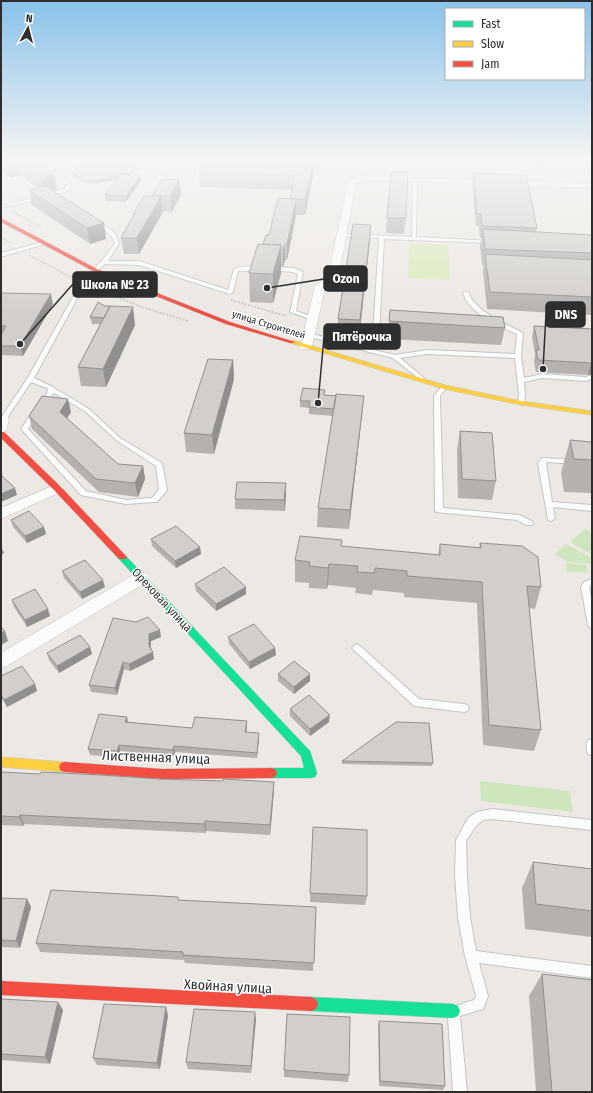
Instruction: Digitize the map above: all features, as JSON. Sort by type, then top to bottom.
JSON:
[{"type":"street","points":[[306,347],[320,286],[333,279],[346,213]]},
{"type":"street","name":"улица Строителей","points":[[1,220],[95,270],[228,323],[444,387],[521,403],[592,413]]},
{"type":"street","name":"Ореховая улица","points":[[1,434],[57,488],[306,754],[311,773]]},
{"type":"street","points":[[1,514],[57,488]]},
{"type":"street","points":[[1,661],[141,578]]},
{"type":"street","name":"Лиственная улица","points":[[1,762],[162,774],[311,773]]},
{"type":"street","name":"Хвойная улица","points":[[1,988],[453,1011]]},
{"type":"lane","points":[[414,213],[414,238]]},
{"type":"lane","points":[[92,219],[113,234],[117,243],[104,262],[95,270]]},
{"type":"lane","points":[[342,235],[499,242]]},
{"type":"lane","points":[[365,350],[376,335],[382,237]]},
{"type":"lane","points":[[1,255],[43,243]]},
{"type":"lane","points":[[104,262],[139,263],[230,292],[236,270],[243,268],[294,270],[301,273],[293,312],[312,318]]},
{"type":"lane","points":[[2,423],[30,379],[75,298],[86,285],[107,275]]},
{"type":"lane","points":[[466,293],[470,302],[484,313],[505,327],[520,333],[518,356],[522,394],[521,403]]},
{"type":"lane","points":[[308,335],[395,357],[428,352],[518,356]]},
{"type":"lane","points":[[395,357],[425,382]]},
{"type":"lane","points":[[521,381],[542,376],[586,379],[592,377]]},
{"type":"lane","points":[[30,379],[49,387],[51,390],[87,410],[118,439],[160,465],[163,490],[154,500],[126,502],[84,493],[52,461],[24,429],[41,403],[50,394],[51,390]]},
{"type":"lane","points":[[444,387],[436,396],[439,510],[519,518],[529,523]]},
{"type":"lane","points":[[551,518],[542,463],[544,460],[592,463]]},
{"type":"lane","points":[[549,504],[592,508]]},
{"type":"lane","points":[[592,582],[587,584],[586,587],[592,625]]},
{"type":"lane","points":[[357,648],[417,703],[464,708]]},
{"type":"lane","points":[[592,743],[592,751]]},
{"type":"lane","points":[[460,1092],[453,1011],[478,1005],[482,996],[471,956],[464,918],[461,876],[461,840],[472,822],[481,815],[492,814],[592,826]]},
{"type":"lane","points":[[471,956],[592,972]]},
{"type":"path","points":[[1,238],[12,244]]},
{"type":"green space","points":[[409,243],[448,245],[450,280],[408,278]]},
{"type":"green space","points":[[585,529],[592,533],[592,555],[570,542]]},
{"type":"green space","points":[[566,544],[592,558],[592,564],[568,562],[555,554]]},
{"type":"green space","points":[[566,563],[586,565],[588,573],[567,571]]},
{"type":"green space","points":[[480,781],[570,791],[573,812],[481,801]]},
{"type":"building","points":[[64,213],[88,213],[104,223],[87,228]]},
{"type":"building","points":[[135,213],[151,213],[137,238],[121,238]]},
{"type":"building","points":[[274,213],[293,213],[287,244],[285,244],[283,250],[281,250],[281,245],[263,244],[266,235],[269,235]]},
{"type":"building","points":[[387,213],[406,213],[406,218],[387,218]]},
{"type":"building","points":[[534,213],[537,228],[482,226],[481,214],[477,214]]},
{"type":"building","points":[[353,224],[371,225],[360,320],[338,319]]},
{"type":"building","points":[[483,229],[592,235],[592,253],[485,249]]},
{"type":"building","points":[[258,244],[281,245],[273,274],[249,273]]},
{"type":"building","points":[[485,254],[592,260],[592,297],[490,292]]},
{"type":"building","points":[[1,293],[51,294],[20,346],[1,346],[1,335],[6,326],[1,326]]},
{"type":"building","points":[[98,302],[105,306],[110,306],[104,318],[90,317]]},
{"type":"building","points":[[110,306],[133,307],[103,369],[78,367]]},
{"type":"building","points":[[390,310],[503,317],[505,328],[389,321]]},
{"type":"building","points":[[534,326],[592,329],[592,363],[538,360],[536,350],[539,350]]},
{"type":"building","points":[[208,359],[233,360],[212,435],[184,433]]},
{"type":"building","points":[[303,388],[325,390],[324,395],[336,396],[334,409],[309,407],[310,401],[300,401]]},
{"type":"building","points":[[336,394],[364,396],[350,510],[318,508]]},
{"type":"building","points":[[42,396],[68,399],[60,412],[118,464],[143,466],[135,483],[96,479],[29,416]]},
{"type":"building","points":[[460,431],[492,433],[496,481],[462,479]]},
{"type":"building","points":[[570,440],[592,442],[592,460],[574,459]]},
{"type":"building","points":[[1,475],[15,488],[1,494]]},
{"type":"building","points":[[237,482],[286,483],[284,500],[235,499]]},
{"type":"building","points":[[29,511],[44,527],[25,536],[11,520]]},
{"type":"building","points":[[176,526],[200,547],[175,561],[151,539]]},
{"type":"building","points":[[300,536],[342,540],[341,546],[440,555],[440,544],[481,548],[480,543],[522,546],[538,557],[541,587],[527,586],[541,730],[489,725],[482,582],[407,576],[407,571],[375,568],[374,573],[357,572],[358,566],[329,564],[328,568],[309,566],[310,562],[295,560]]},
{"type":"building","points":[[85,560],[103,580],[80,592],[62,571]]},
{"type":"building","points":[[224,567],[246,587],[216,604],[195,584]]},
{"type":"building","points":[[35,589],[48,609],[25,620],[12,600]]},
{"type":"building","points":[[148,617],[160,630],[149,634],[149,646],[153,652],[129,664],[123,662],[115,688],[89,685],[113,618],[136,622]]},
{"type":"building","points":[[254,624],[275,648],[249,662],[228,637]]},
{"type":"building","points":[[1,627],[5,631],[1,633]]},
{"type":"building","points":[[80,635],[90,647],[57,666],[47,653]]},
{"type":"building","points":[[294,661],[310,674],[294,687],[278,674]]},
{"type":"building","points":[[22,666],[35,684],[4,700],[1,695],[1,676]]},
{"type":"building","points":[[309,695],[330,715],[310,729],[290,709]]},
{"type":"building","points":[[99,714],[127,717],[125,722],[192,728],[195,717],[247,721],[245,732],[259,733],[257,753],[174,746],[173,750],[119,745],[117,751],[88,749]]},
{"type":"building","points":[[396,722],[429,723],[433,763],[342,761]]},
{"type":"building","points":[[1,772],[40,774],[41,772],[160,779],[223,781],[223,779],[274,782],[270,825],[205,821],[204,824],[20,815],[19,817],[1,816]]},
{"type":"building","points":[[313,827],[367,830],[367,896],[310,893]]},
{"type":"building","points":[[533,862],[592,869],[592,911],[536,904]]},
{"type":"building","points":[[51,890],[178,897],[178,900],[316,907],[314,963],[183,955],[183,952],[36,943]]},
{"type":"building","points":[[1,898],[27,899],[16,941],[1,940]]},
{"type":"building","points":[[542,974],[592,980],[592,1092],[552,1092]]},
{"type":"building","points":[[1,999],[58,1002],[45,1057],[1,1054]]},
{"type":"building","points":[[104,1004],[166,1007],[157,1063],[93,1058]]},
{"type":"building","points":[[194,1009],[255,1012],[251,1066],[186,1062]]},
{"type":"building","points":[[287,1014],[350,1017],[349,1075],[284,1070]]},
{"type":"building","points":[[379,1021],[442,1024],[445,1086],[380,1081]]},
{"type":"traffic: fast","points":[[122,557],[306,754],[311,773],[271,773]]},
{"type":"traffic: fast","points":[[311,1004],[453,1011]]},
{"type":"traffic: slow","points":[[292,342],[444,387],[521,403],[592,413]]},
{"type":"traffic: slow","points":[[1,762],[65,767]]},
{"type":"traffic: jam","points":[[1,220],[95,270],[228,323],[292,342]]},
{"type":"traffic: jam","points":[[1,434],[57,488],[122,557]]},
{"type":"traffic: jam","points":[[65,767],[162,774],[271,773]]},
{"type":"traffic: jam","points":[[1,988],[311,1004]]},
{"type":"place","name":"Ozon","points":[[267,288]]},
{"type":"place","name":"Школа № 23","points":[[20,344]]},
{"type":"place","name":"DNS","points":[[543,369]]},
{"type":"place","name":"Пятёрочка","points":[[318,403]]}]
